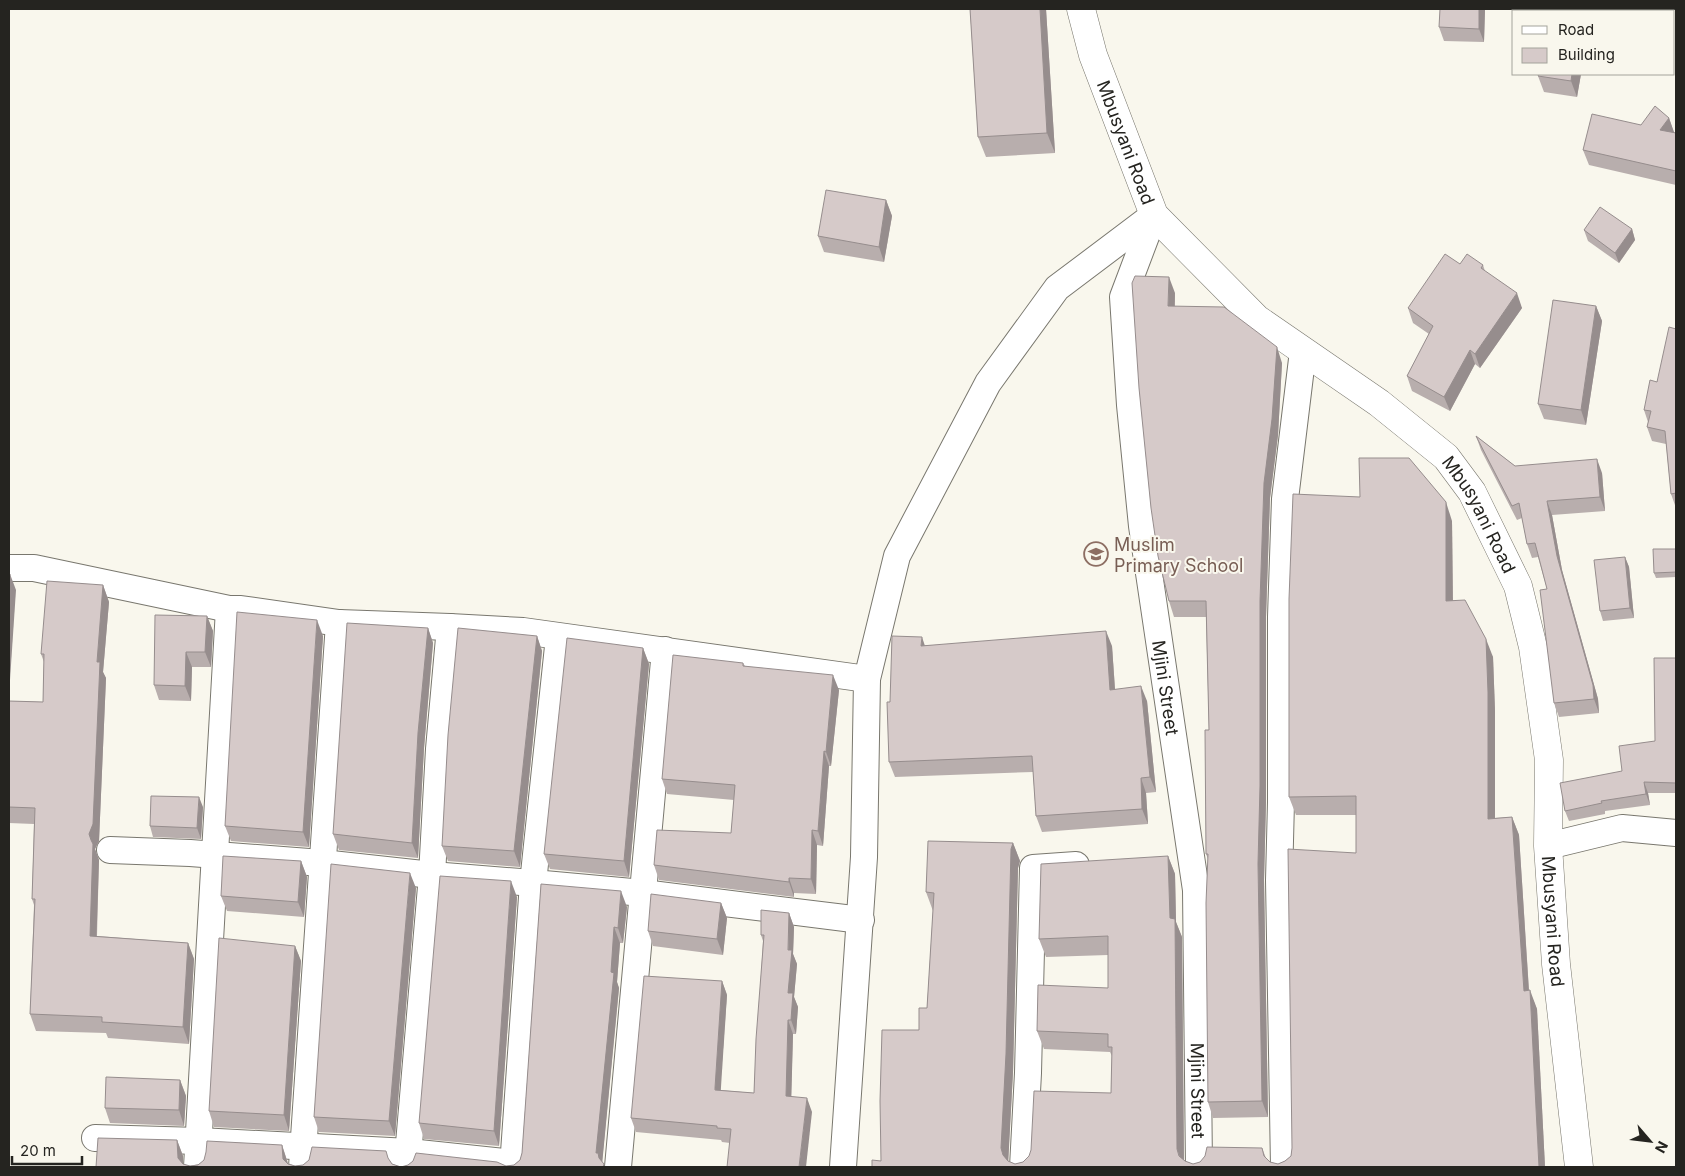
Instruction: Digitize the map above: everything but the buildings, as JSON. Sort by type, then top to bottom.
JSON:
[{"type":"street","name":"Mbusyani Road","points":[[1081,9],[1093,55],[1154,215],[1257,319],[1379,403],[1446,457],[1472,492],[1518,586],[1534,647],[1549,760],[1548,846],[1556,964],[1579,1167]]},
{"type":"street","points":[[843,1167],[865,848],[867,678],[897,556],[988,382],[1057,288],[1154,215]]},
{"type":"street","name":"Mjini Street","points":[[1154,215],[1123,297],[1130,405],[1142,526],[1182,858],[1196,890],[1199,1167]]},
{"type":"street","points":[[1284,1167],[1279,880],[1281,616],[1285,499],[1303,351]]},
{"type":"street","points":[[9,568],[34,568],[229,609],[241,609],[339,623],[523,631],[867,678]]},
{"type":"street","points":[[197,1167],[229,609]]},
{"type":"street","points":[[303,1157],[339,623]]},
{"type":"street","points":[[408,1160],[432,875],[450,627]]},
{"type":"street","points":[[95,1138],[199,1141],[303,1157],[513,1165],[533,883],[559,636]]},
{"type":"street","points":[[618,1167],[665,650]]},
{"type":"street","points":[[1548,846],[1622,828],[1676,833]]},
{"type":"street","points":[[110,850],[322,863],[432,875],[643,893],[861,920]]},
{"type":"street","points":[[1023,1167],[1028,1073],[1033,868],[1102,864]]},
{"type":"place","name":"Muslim Primary School","points":[[1096,554]]}]
